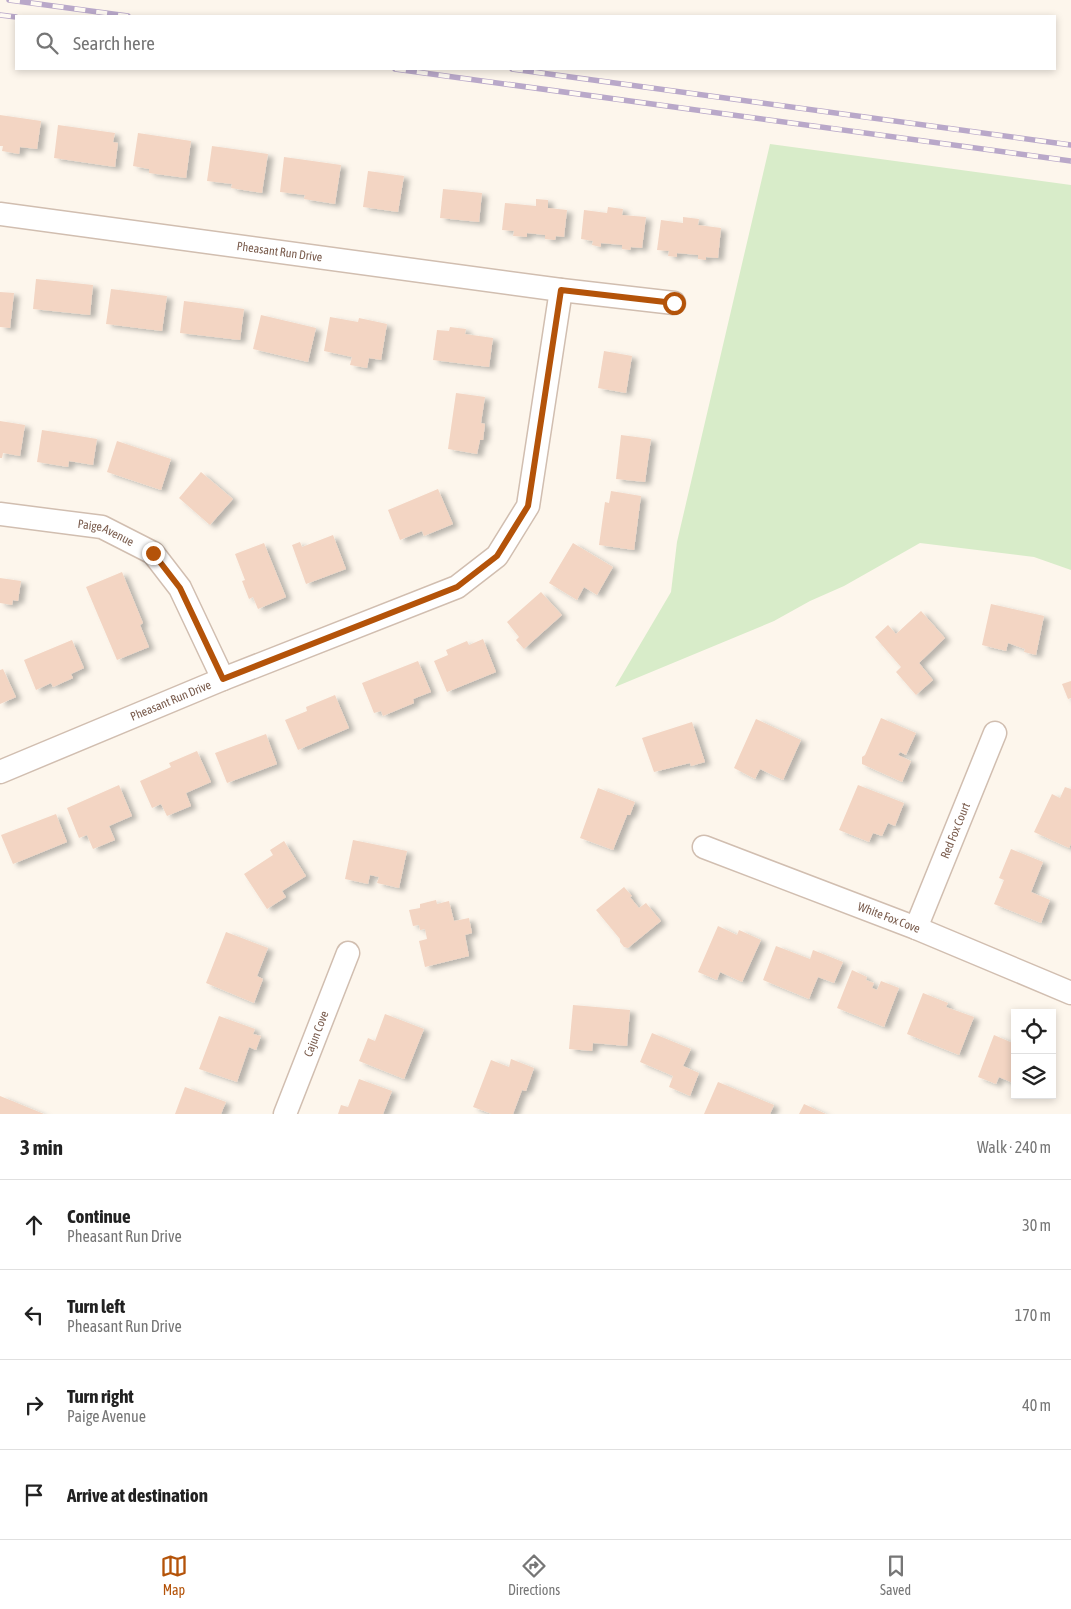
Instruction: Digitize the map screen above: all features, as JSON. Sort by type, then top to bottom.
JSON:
[{"type":"street","name":"Pheasant Run Drive","points":[[0,214],[561,290],[674,303]]},
{"type":"street","name":"Pheasant Run Drive","points":[[0,772],[223,679],[457,587],[497,556],[528,506],[561,290]]},
{"type":"street","name":"Paige Avenue","points":[[0,514],[102,527],[153,553],[180,588],[223,679]]},
{"type":"street","name":"Red Fox Court","points":[[916,928],[995,733]]},
{"type":"street","name":"White Fox Cove","points":[[704,847],[916,928],[1071,993]]},
{"type":"street","name":"Cajun Cove","points":[[285,1114],[348,953]]},
{"type":"green space","points":[[770,144],[1071,185],[1071,570],[1034,557],[920,543],[844,586],[810,601],[774,621],[615,687],[671,592],[677,542]]},
{"type":"building","points":[[0,115],[41,121],[37,149],[20,147],[19,154],[2,151],[3,146],[0,146]]},
{"type":"building","points":[[58,125],[115,133],[113,142],[118,143],[115,167],[54,158]]},
{"type":"building","points":[[138,133],[191,141],[186,178],[149,173],[149,169],[133,166]]},
{"type":"building","points":[[212,146],[268,154],[262,193],[231,188],[232,184],[207,181]]},
{"type":"building","points":[[284,157],[341,165],[335,204],[304,199],[305,195],[280,192]]},
{"type":"building","points":[[368,171],[404,176],[398,212],[363,207]]},
{"type":"building","points":[[443,189],[482,193],[479,222],[440,218]]},
{"type":"building","points":[[536,199],[548,200],[548,208],[567,210],[564,237],[556,236],[555,240],[545,239],[545,235],[527,233],[527,237],[513,236],[514,231],[502,230],[505,203],[536,206]]},
{"type":"building","points":[[608,207],[623,209],[622,215],[646,217],[642,248],[631,247],[630,250],[622,249],[622,245],[601,243],[601,247],[592,245],[593,241],[581,239],[584,210],[607,213]]},
{"type":"building","points":[[683,217],[699,219],[698,225],[721,228],[718,258],[706,257],[706,260],[698,259],[698,255],[677,253],[677,257],[668,256],[669,251],[657,250],[661,220],[683,223]]},
{"type":"building","points":[[36,279],[93,285],[90,315],[33,309]]},
{"type":"building","points":[[111,289],[167,296],[162,331],[106,324]]},
{"type":"building","points":[[0,292],[14,293],[10,328],[0,327]]},
{"type":"building","points":[[184,301],[244,309],[240,340],[180,333]]},
{"type":"building","points":[[261,315],[316,328],[308,362],[253,349]]},
{"type":"building","points":[[330,317],[358,322],[359,318],[387,324],[381,360],[369,358],[367,368],[350,365],[352,357],[324,351]]},
{"type":"building","points":[[450,327],[466,329],[465,334],[493,338],[489,367],[433,360],[437,330],[449,331]]},
{"type":"building","points":[[604,351],[632,356],[626,393],[598,388]]},
{"type":"building","points":[[456,393],[485,397],[481,423],[485,424],[483,440],[480,440],[477,454],[448,449]]},
{"type":"building","points":[[0,421],[25,425],[20,456],[3,453],[2,458],[0,458]]},
{"type":"building","points":[[42,430],[97,439],[93,465],[69,461],[68,467],[37,462]]},
{"type":"building","points":[[621,435],[651,439],[645,482],[616,479]]},
{"type":"building","points":[[117,441],[171,459],[161,490],[107,472]]},
{"type":"building","points":[[201,472],[233,499],[210,525],[179,498]]},
{"type":"building","points":[[438,489],[453,524],[424,536],[422,531],[400,540],[388,510]]},
{"type":"building","points":[[611,491],[641,496],[634,550],[599,545],[605,502],[609,503]]},
{"type":"building","points":[[333,535],[346,569],[306,584],[292,545],[300,542],[302,547]]},
{"type":"building","points":[[264,543],[286,597],[258,609],[253,597],[249,599],[242,581],[245,580],[235,554]]},
{"type":"building","points":[[573,543],[613,567],[597,595],[584,587],[577,600],[549,583]]},
{"type":"building","points":[[122,572],[143,623],[140,625],[149,647],[117,660],[86,587]]},
{"type":"building","points":[[0,578],[21,581],[18,601],[13,600],[12,605],[0,603]]},
{"type":"building","points":[[541,592],[562,615],[524,649],[516,640],[519,637],[507,622]]},
{"type":"building","points":[[991,604],[1044,616],[1036,655],[1024,652],[1025,649],[1008,643],[1006,651],[982,645]]},
{"type":"building","points":[[921,611],[945,638],[919,663],[933,680],[916,695],[896,672],[901,667],[875,637],[888,625],[896,634]]},
{"type":"building","points":[[483,639],[496,672],[447,692],[434,661],[448,655],[446,650],[467,641],[469,645]]},
{"type":"building","points":[[72,640],[84,668],[71,674],[73,678],[53,687],[51,683],[36,690],[24,660]]},
{"type":"building","points":[[418,661],[431,692],[413,699],[414,703],[383,716],[381,711],[374,713],[362,683]]},
{"type":"building","points":[[3,669],[16,697],[0,704],[0,670]]},
{"type":"building","points":[[1071,681],[1071,698],[1068,699],[1062,684]]},
{"type":"building","points":[[335,695],[349,728],[298,750],[285,720],[307,711],[306,707]]},
{"type":"building","points":[[881,718],[916,733],[906,755],[900,752],[898,755],[911,761],[902,782],[862,764],[862,757],[865,755]]},
{"type":"building","points":[[756,719],[801,740],[783,780],[760,769],[755,779],[734,768]]},
{"type":"building","points":[[692,722],[705,762],[691,766],[690,763],[654,772],[642,738]]},
{"type":"building","points":[[266,734],[277,764],[227,783],[215,753]]},
{"type":"building","points":[[197,751],[211,782],[186,793],[191,806],[167,816],[161,804],[152,808],[140,781],[171,767],[169,763]]},
{"type":"building","points":[[119,785],[132,816],[109,826],[115,840],[93,849],[87,835],[79,838],[67,808]]},
{"type":"building","points":[[858,785],[904,803],[895,826],[888,823],[882,836],[873,833],[869,842],[839,830]]},
{"type":"building","points":[[1065,787],[1071,789],[1071,844],[1069,848],[1034,832],[1052,794],[1060,798]]},
{"type":"building","points":[[598,788],[635,802],[630,815],[627,815],[613,850],[580,838]]},
{"type":"building","points":[[56,814],[67,842],[13,864],[1,835]]},
{"type":"building","points":[[353,840],[407,851],[399,888],[377,883],[379,877],[370,875],[368,884],[345,879]]},
{"type":"building","points":[[284,841],[306,876],[282,891],[286,897],[267,909],[244,874],[273,855],[270,850]]},
{"type":"building","points":[[1011,849],[1043,862],[1031,892],[1050,900],[1041,923],[994,904],[1004,880],[999,878]]},
{"type":"building","points":[[624,887],[639,908],[646,903],[661,921],[628,948],[624,947],[620,939],[596,910]]},
{"type":"building","points":[[436,900],[437,904],[449,901],[454,921],[469,918],[472,933],[465,935],[469,956],[425,967],[419,941],[427,939],[425,929],[420,930],[419,925],[413,926],[409,910],[420,908],[420,904]]},
{"type":"building","points":[[718,926],[737,935],[739,930],[761,940],[742,982],[720,972],[717,980],[698,972]]},
{"type":"building","points":[[226,932],[268,948],[257,976],[263,979],[254,1003],[206,983]]},
{"type":"building","points":[[776,946],[810,959],[813,950],[843,962],[834,983],[818,977],[809,999],[763,980]]},
{"type":"building","points":[[852,970],[867,977],[866,980],[874,983],[872,988],[877,990],[881,981],[899,988],[884,1027],[837,1008]]},
{"type":"building","points":[[923,993],[948,1003],[946,1007],[974,1017],[959,1055],[907,1034]]},
{"type":"building","points":[[573,1005],[630,1010],[627,1046],[593,1043],[592,1051],[569,1049]]},
{"type":"building","points":[[385,1014],[424,1029],[404,1079],[359,1061],[368,1038],[375,1041]]},
{"type":"building","points":[[219,1016],[255,1029],[253,1034],[261,1036],[256,1050],[249,1047],[237,1082],[199,1069]]},
{"type":"building","points":[[652,1033],[691,1049],[683,1066],[699,1073],[690,1096],[669,1087],[673,1076],[640,1062]]},
{"type":"building","points":[[994,1035],[1011,1042],[1011,1082],[999,1077],[996,1084],[978,1077]]},
{"type":"building","points":[[511,1059],[534,1068],[526,1091],[522,1090],[513,1114],[492,1114],[473,1107],[491,1060],[509,1067]]},
{"type":"building","points":[[359,1079],[392,1091],[383,1114],[338,1114],[341,1105],[348,1107]]},
{"type":"building","points":[[718,1082],[774,1105],[770,1114],[704,1114]]},
{"type":"building","points":[[185,1087],[226,1102],[221,1114],[175,1114]]},
{"type":"building","points":[[0,1096],[44,1114],[0,1114]]},
{"type":"building","points":[[804,1104],[826,1114],[799,1114]]},
{"type":"railway","points":[[9,0],[121,15]]},
{"type":"railway","points":[[0,15],[15,17]]},
{"type":"railway","points":[[402,70],[1071,161]]},
{"type":"railway","points":[[519,70],[1071,145]]},
{"type":"route","points":[[153,553],[180,588],[223,679],[457,587],[497,556],[528,506],[561,290],[674,303]]}]
